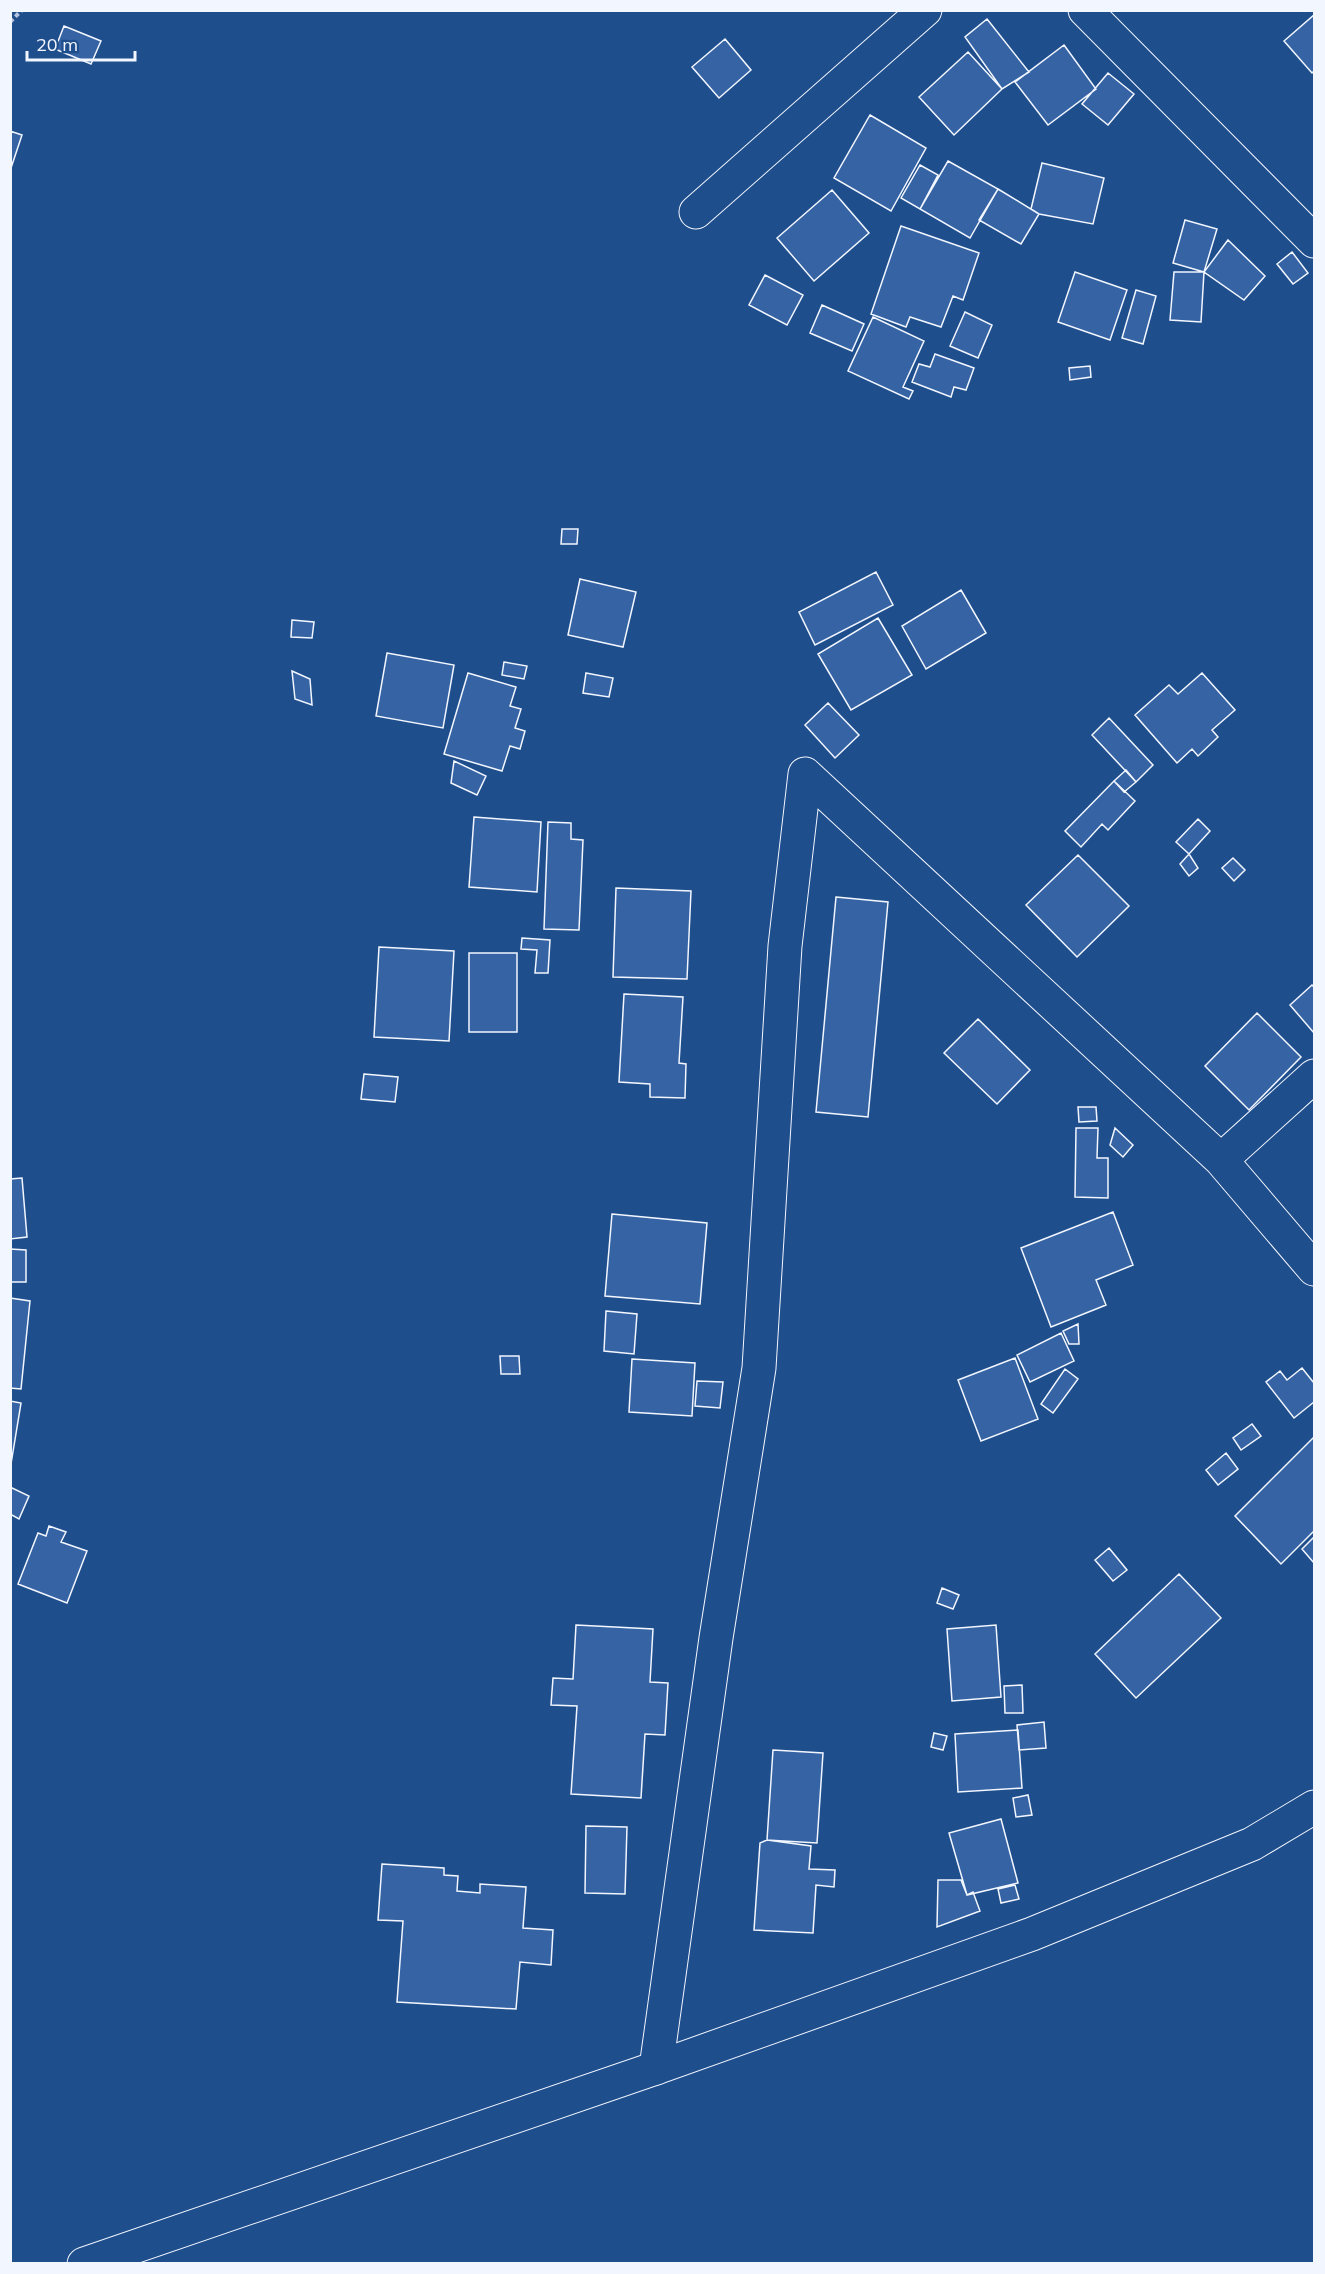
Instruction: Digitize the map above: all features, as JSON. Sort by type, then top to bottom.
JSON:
[{"type":"main road","points":[[696,212],[925,10]]},
{"type":"main road","points":[[1085,10],[1314,241]]},
{"type":"main road","points":[[656,2068],[716,1638],[759,1368],[785,946],[805,774],[1221,1160],[1314,1269]]},
{"type":"main road","points":[[1221,1160],[1314,1076]]},
{"type":"main road","points":[[84,2264],[656,2068],[1032,1934],[1252,1844],[1314,1807]]},
{"type":"path","points":[[10,22],[22,10]]},
{"type":"building","points":[[1314,15],[1314,71],[1312,73],[1284,41]]},
{"type":"building","points":[[987,19],[1029,72],[1002,89],[965,37]]},
{"type":"building","points":[[64,26],[101,41],[91,64],[55,49]]},
{"type":"building","points":[[725,39],[751,70],[719,98],[692,67]]},
{"type":"building","points":[[1064,45],[1096,89],[1048,125],[1015,82]]},
{"type":"building","points":[[968,52],[1002,89],[954,135],[919,97]]},
{"type":"building","points":[[1108,73],[1134,94],[1108,125],[1082,104]]},
{"type":"building","points":[[870,115],[926,148],[891,211],[834,178]]},
{"type":"building","points":[[10,131],[22,135],[10,171]]},
{"type":"building","points":[[948,161],[998,189],[970,238],[920,209]]},
{"type":"building","points":[[1042,163],[1104,178],[1093,224],[1039,214],[1031,209]]},
{"type":"building","points":[[920,165],[938,175],[920,209],[901,198]]},
{"type":"building","points":[[998,189],[1039,214],[1021,244],[979,220]]},
{"type":"building","points":[[832,190],[869,233],[814,281],[777,238]]},
{"type":"building","points":[[1185,220],[1217,229],[1204,272],[1173,263]]},
{"type":"building","points":[[901,226],[979,253],[963,300],[953,296],[941,327],[910,317],[906,327],[871,314]]},
{"type":"building","points":[[1228,240],[1265,276],[1244,300],[1204,272]]},
{"type":"building","points":[[1292,252],[1308,273],[1293,284],[1277,264]]},
{"type":"building","points":[[1075,272],[1127,290],[1110,340],[1058,322]]},
{"type":"building","points":[[1174,272],[1204,272],[1201,322],[1170,320]]},
{"type":"building","points":[[765,275],[803,295],[787,325],[749,305]]},
{"type":"building","points":[[1136,290],[1156,296],[1143,344],[1122,338]]},
{"type":"building","points":[[822,305],[864,324],[852,351],[810,333]]},
{"type":"building","points":[[965,312],[992,325],[978,358],[950,346]]},
{"type":"building","points":[[873,317],[924,341],[903,387],[913,391],[909,399],[848,371]]},
{"type":"building","points":[[935,354],[974,368],[966,390],[954,387],[951,397],[912,382],[919,364],[930,367]]},
{"type":"building","points":[[1090,366],[1091,377],[1070,380],[1069,368]]},
{"type":"building","points":[[562,529],[578,529],[577,544],[561,544]]},
{"type":"building","points":[[876,572],[893,605],[815,645],[799,612]]},
{"type":"building","points":[[580,579],[636,592],[623,647],[568,635]]},
{"type":"building","points":[[961,590],[986,633],[926,669],[902,626]]},
{"type":"building","points":[[878,618],[912,675],[851,710],[818,654]]},
{"type":"building","points":[[292,620],[314,622],[312,638],[291,637]]},
{"type":"building","points":[[387,653],[454,665],[443,728],[376,716]]},
{"type":"building","points":[[504,662],[527,666],[524,679],[502,675]]},
{"type":"building","points":[[292,671],[310,679],[312,705],[295,699]]},
{"type":"building","points":[[468,673],[516,687],[510,706],[521,709],[515,728],[525,731],[520,749],[510,746],[502,771],[444,754]]},
{"type":"building","points":[[586,673],[613,678],[609,697],[583,693]]},
{"type":"building","points":[[1202,673],[1235,710],[1212,730],[1218,737],[1198,756],[1192,749],[1177,763],[1135,715],[1169,685],[1178,694]]},
{"type":"building","points":[[828,703],[859,735],[835,758],[805,725]]},
{"type":"building","points":[[1109,718],[1153,765],[1136,782],[1092,735]]},
{"type":"building","points":[[454,761],[486,776],[477,795],[451,783]]},
{"type":"building","points":[[1126,770],[1136,782],[1124,792],[1114,781]]},
{"type":"building","points":[[1114,781],[1135,801],[1108,830],[1102,824],[1081,847],[1065,831]]},
{"type":"building","points":[[474,817],[541,822],[537,892],[469,887]]},
{"type":"building","points":[[1198,819],[1210,831],[1189,854],[1176,842]]},
{"type":"building","points":[[548,822],[571,823],[571,839],[583,840],[579,930],[544,929]]},
{"type":"building","points":[[1189,854],[1198,868],[1189,876],[1180,864]]},
{"type":"building","points":[[1078,855],[1129,906],[1077,957],[1026,905]]},
{"type":"building","points":[[1233,858],[1245,870],[1234,881],[1222,868]]},
{"type":"building","points":[[616,888],[691,891],[687,979],[613,977]]},
{"type":"building","points":[[836,897],[888,902],[868,1117],[816,1112]]},
{"type":"building","points":[[522,938],[550,940],[548,973],[535,973],[537,950],[521,949]]},
{"type":"building","points":[[379,947],[454,951],[449,1041],[374,1037]]},
{"type":"building","points":[[469,953],[517,953],[517,1032],[469,1032]]},
{"type":"building","points":[[1312,985],[1314,987],[1314,1033],[1290,1005]]},
{"type":"building","points":[[624,994],[683,997],[679,1063],[686,1064],[685,1098],[650,1097],[650,1084],[619,1082]]},
{"type":"building","points":[[1257,1013],[1301,1057],[1249,1110],[1205,1066]]},
{"type":"building","points":[[978,1019],[1030,1070],[997,1104],[944,1053]]},
{"type":"building","points":[[364,1074],[398,1077],[395,1102],[361,1099]]},
{"type":"building","points":[[1078,1107],[1096,1107],[1097,1121],[1079,1122]]},
{"type":"building","points":[[1076,1128],[1098,1128],[1097,1158],[1108,1158],[1108,1198],[1075,1197]]},
{"type":"building","points":[[1115,1128],[1133,1145],[1123,1157],[1110,1145]]},
{"type":"building","points":[[22,1178],[27,1237],[10,1239],[10,1179]]},
{"type":"building","points":[[1113,1212],[1133,1265],[1096,1280],[1106,1305],[1051,1327],[1021,1248]]},
{"type":"building","points":[[612,1214],[707,1223],[700,1304],[605,1296]]},
{"type":"building","points":[[10,1249],[26,1250],[26,1282],[10,1282]]},
{"type":"building","points":[[10,1298],[30,1301],[21,1389],[10,1388]]},
{"type":"building","points":[[606,1311],[637,1314],[634,1354],[604,1351]]},
{"type":"building","points":[[1078,1324],[1079,1344],[1069,1344],[1063,1331]]},
{"type":"building","points":[[1061,1333],[1074,1361],[1030,1382],[1017,1355]]},
{"type":"building","points":[[500,1356],[519,1356],[520,1374],[501,1374]]},
{"type":"building","points":[[1015,1358],[1038,1419],[981,1441],[958,1380]]},
{"type":"building","points":[[632,1359],[695,1363],[692,1416],[629,1412]]},
{"type":"building","points":[[1302,1368],[1314,1383],[1314,1402],[1294,1418],[1266,1382],[1280,1371],[1287,1380]]},
{"type":"building","points":[[1065,1369],[1078,1379],[1053,1413],[1041,1404]]},
{"type":"building","points":[[697,1381],[723,1382],[720,1408],[695,1406]]},
{"type":"building","points":[[10,1401],[21,1403],[10,1470]]},
{"type":"building","points":[[1252,1424],[1261,1436],[1241,1450],[1233,1438]]},
{"type":"building","points":[[1314,1437],[1314,1531],[1281,1564],[1235,1516]]},
{"type":"building","points":[[1226,1453],[1238,1469],[1218,1485],[1206,1470]]},
{"type":"building","points":[[10,1487],[29,1496],[19,1519],[10,1514]]},
{"type":"building","points":[[49,1526],[66,1532],[61,1542],[87,1551],[67,1603],[18,1584],[38,1533],[46,1536]]},
{"type":"building","points":[[1314,1537],[1314,1563],[1302,1549]]},
{"type":"building","points":[[1109,1548],[1127,1570],[1113,1581],[1095,1560]]},
{"type":"building","points":[[1179,1574],[1221,1618],[1136,1698],[1095,1654]]},
{"type":"building","points":[[942,1588],[959,1595],[953,1609],[937,1603]]},
{"type":"building","points":[[576,1625],[653,1629],[650,1682],[668,1683],[665,1735],[645,1734],[641,1798],[571,1794],[577,1706],[551,1705],[553,1678],[573,1679]]},
{"type":"building","points":[[996,1625],[1001,1697],[952,1701],[947,1629]]},
{"type":"building","points":[[1022,1685],[1023,1713],[1005,1713],[1004,1686]]},
{"type":"building","points":[[1044,1722],[1046,1748],[1019,1750],[1017,1725]]},
{"type":"building","points":[[1018,1730],[1022,1788],[958,1792],[955,1734]]},
{"type":"building","points":[[934,1733],[947,1736],[943,1750],[931,1747]]},
{"type":"building","points":[[773,1750],[823,1753],[817,1843],[767,1840]]},
{"type":"building","points":[[1028,1795],[1032,1815],[1016,1817],[1013,1798]]},
{"type":"building","points":[[1001,1819],[1018,1883],[967,1895],[949,1833]]},
{"type":"building","points":[[586,1826],[627,1827],[625,1894],[585,1893]]},
{"type":"building","points":[[767,1840],[811,1846],[809,1869],[835,1870],[834,1887],[816,1885],[813,1933],[754,1930],[760,1843]]},
{"type":"building","points":[[382,1864],[444,1868],[444,1875],[458,1876],[457,1891],[480,1893],[480,1884],[526,1887],[523,1928],[553,1930],[551,1965],[520,1962],[516,2009],[397,2002],[403,1921],[378,1920]]},
{"type":"building","points":[[938,1880],[961,1880],[967,1895],[973,1892],[980,1911],[937,1927]]},
{"type":"building","points":[[1015,1885],[1019,1899],[1001,1903],[998,1889]]}]
